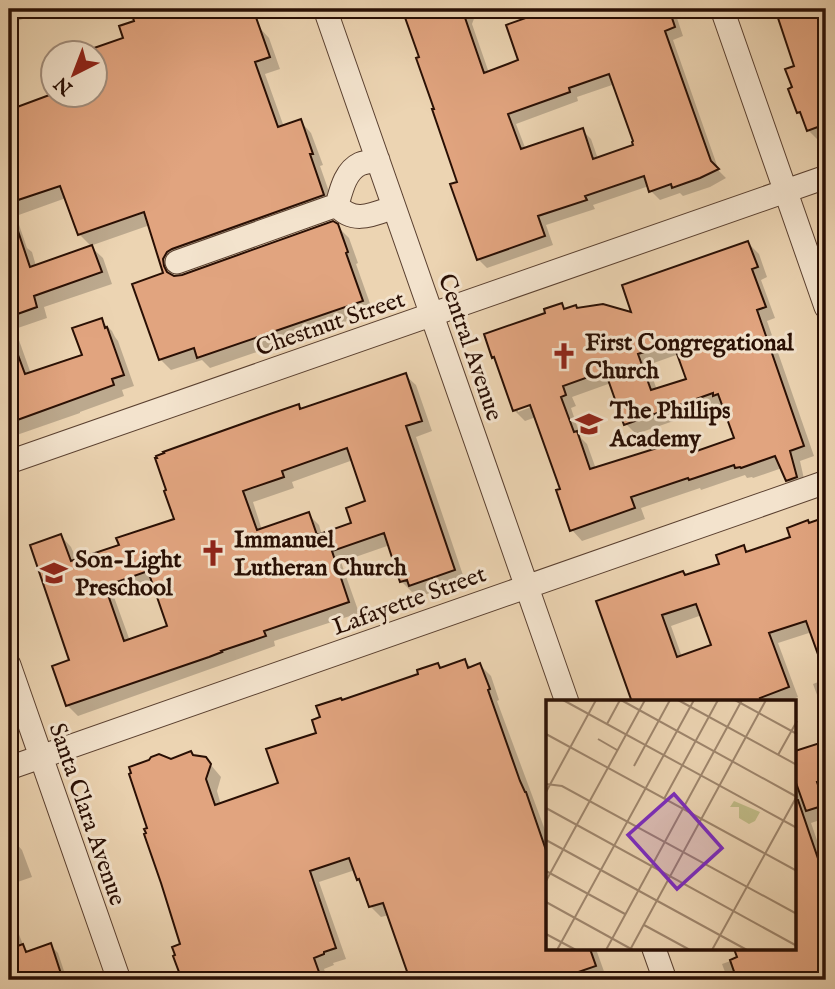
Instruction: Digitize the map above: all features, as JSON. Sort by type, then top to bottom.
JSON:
[{"type":"street","name":"Central Avenue","points":[[325,9],[567,700]]},
{"type":"street","points":[[722,9],[826,307]]},
{"type":"street","points":[[337,205],[342,187],[351,172],[360,164],[378,160]]},
{"type":"street","name":"Chestnut Street","points":[[9,462],[826,177]]},
{"type":"street","points":[[337,205],[342,212],[353,217],[365,217],[394,207]]},
{"type":"street","points":[[177,262],[337,205]]},
{"type":"street","name":"Lafayette Street","points":[[9,768],[826,482]]},
{"type":"street","name":"Santa Clara Avenue","points":[[9,665],[118,980]]},
{"type":"street","points":[[653,950],[664,980]]},
{"type":"building","points":[[130,9],[253,9],[270,57],[255,62],[278,127],[301,119],[324,195],[172,249],[163,259],[167,272],[174,276],[182,275],[333,221],[338,224],[363,301],[197,358],[194,348],[159,360],[132,284],[163,273],[144,212],[78,235],[60,186],[9,203],[9,110],[38,99],[38,108],[108,108],[108,43],[123,38],[119,26],[134,21]]},
{"type":"building","points":[[402,9],[462,9],[484,73],[518,60],[506,25],[543,12],[542,9],[669,9],[675,27],[665,31],[711,161],[719,169],[672,188],[671,184],[649,192],[644,176],[585,196],[587,200],[538,216],[545,236],[477,260],[450,184],[457,182],[416,58],[419,57]],"holes":[[[609,74],[633,145],[593,159],[583,128],[521,149],[508,114],[570,92],[569,88]]]},
{"type":"building","points":[[775,9],[826,9],[826,124],[807,131],[788,89],[792,87],[785,69],[794,66]]},
{"type":"building","points":[[12,213],[30,267],[92,245],[102,272],[34,296],[37,307],[9,317],[9,214]]},
{"type":"building","points":[[748,241],[758,267],[752,269],[766,307],[757,310],[804,446],[790,451],[797,477],[786,481],[775,456],[741,468],[735,468],[734,465],[631,497],[635,508],[570,531],[556,490],[560,489],[530,405],[513,411],[484,334],[545,313],[544,309],[562,303],[564,309],[576,305],[577,308],[603,304],[631,312],[622,285]],"holes":[[[673,343],[686,379],[651,390],[638,354]],[[605,371],[624,425],[713,393],[713,396],[718,394],[734,438],[694,452],[689,438],[590,469],[577,431],[574,432],[561,397],[566,395],[563,386]]]},
{"type":"building","points":[[102,318],[124,375],[112,379],[114,385],[9,423],[9,336],[25,374],[82,355],[72,328]]},
{"type":"building","points":[[406,373],[422,421],[406,426],[455,570],[409,586],[407,580],[400,582],[384,533],[332,551],[349,602],[264,631],[266,636],[209,657],[66,706],[52,666],[69,660],[30,545],[61,534],[71,561],[119,545],[116,538],[174,519],[156,456],[299,404],[300,409]],"holes":[[[347,448],[365,501],[346,508],[351,523],[317,535],[309,512],[257,530],[243,491],[284,477],[282,471]],[[148,571],[167,626],[124,641],[105,586]]]},
{"type":"building","points":[[826,517],[826,670],[824,671],[806,621],[769,633],[789,687],[760,698],[761,700],[631,700],[596,601],[683,571],[685,575],[719,564],[716,555],[744,545],[746,552],[790,537],[787,528],[808,520],[809,523]],"holes":[[[696,604],[711,645],[677,657],[662,615]]]},
{"type":"building","points":[[465,659],[468,668],[480,663],[546,850],[546,950],[590,950],[596,966],[555,980],[410,980],[383,903],[369,907],[349,858],[310,871],[336,948],[314,958],[319,972],[295,980],[182,980],[172,947],[180,944],[144,834],[144,829],[147,828],[129,767],[159,754],[171,759],[191,751],[193,755],[206,757],[211,764],[206,779],[215,805],[278,783],[266,749],[316,733],[312,720],[320,717],[316,706],[418,674],[417,670],[438,663],[440,668]]},
{"type":"building","points":[[826,741],[826,780],[817,782],[825,805],[806,811],[796,783],[796,751]]},
{"type":"building","points":[[798,800],[826,882],[826,980],[737,980],[730,960],[737,957],[734,950],[796,950]]},
{"type":"building","points":[[51,943],[63,980],[9,980],[9,949],[23,944],[26,952]]},
{"type":"place","name":"First Congregational Church","points":[[564,356]]},
{"type":"place","name":"The Phillips Academy","points":[[589,424]]},
{"type":"place","name":"Immanuel Lutheran Church","points":[[213,553]]},
{"type":"place","name":"Son-Light Preschool","points":[[54,573]]}]
